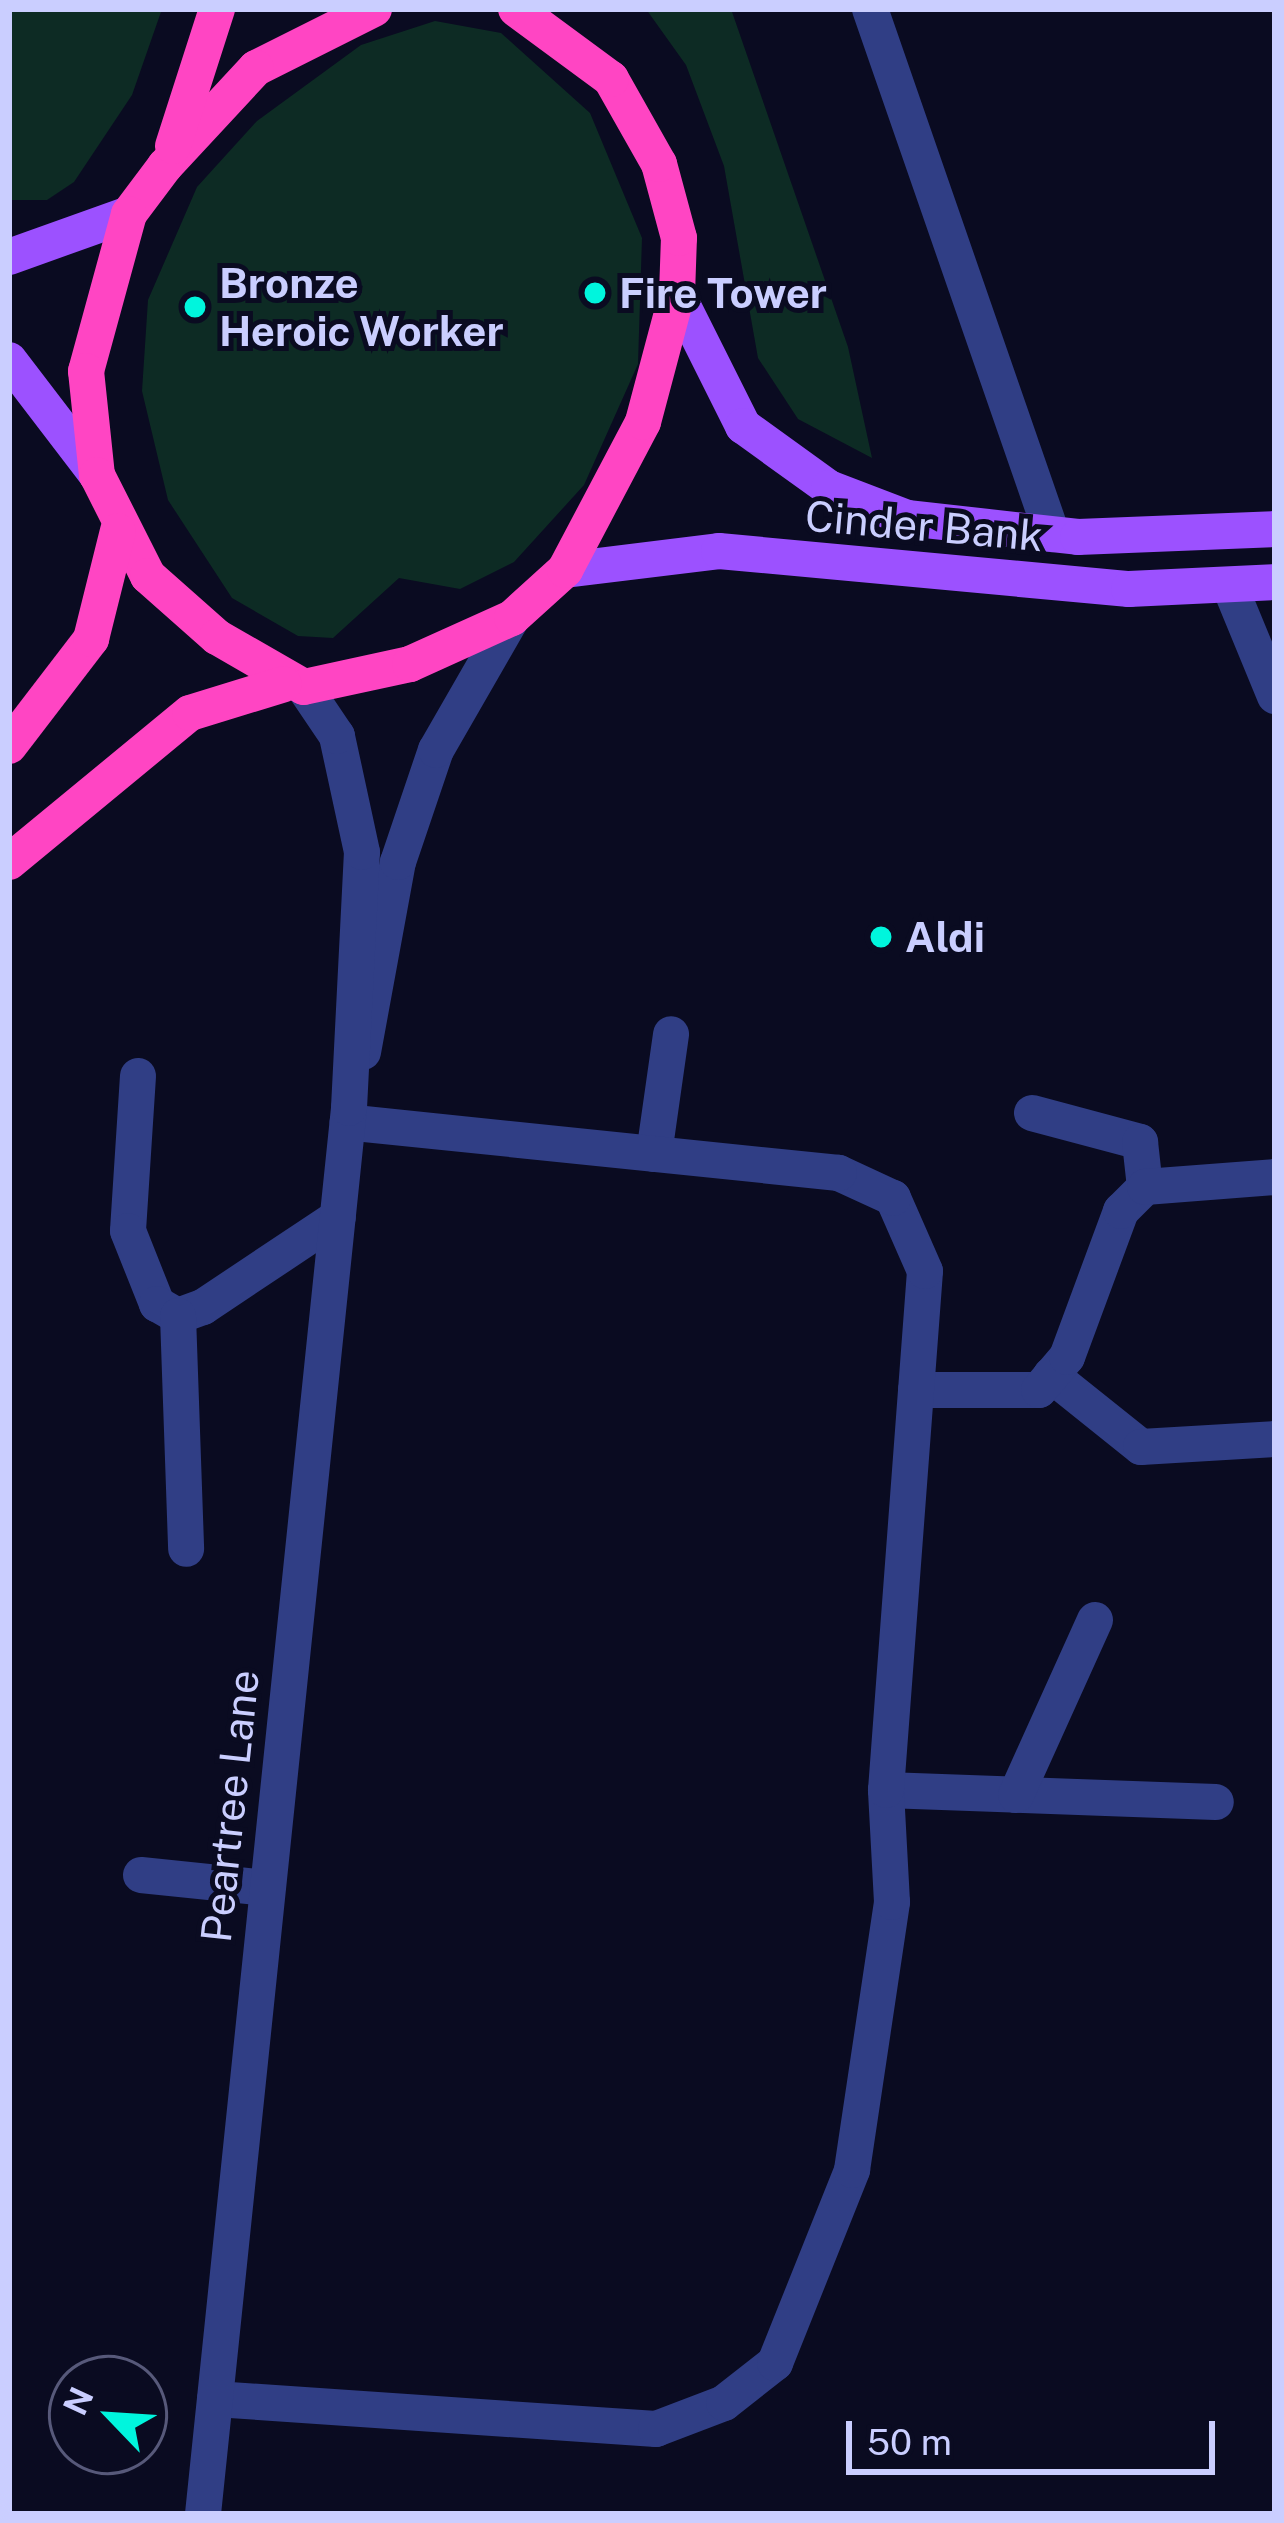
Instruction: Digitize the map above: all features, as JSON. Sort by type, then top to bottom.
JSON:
[{"type":"highway","points":[[166,166],[217,9]]},
{"type":"highway","points":[[294,685],[186,613],[118,531],[98,475],[86,371],[130,214],[166,166],[256,68],[374,9]]},
{"type":"highway","points":[[9,862],[190,713],[294,685],[410,664],[512,617],[565,569],[643,422],[677,294],[679,238],[637,122],[610,79],[516,9]]},
{"type":"highway","points":[[9,746],[91,639],[118,531]]},
{"type":"main road","points":[[9,257],[130,214]]},
{"type":"main road","name":"Cinder Bank","points":[[677,294],[743,426],[830,488],[907,518],[1052,534],[1275,529]]},
{"type":"main road","points":[[9,360],[98,475]]},
{"type":"main road","name":"Cinder Bank","points":[[565,569],[719,551],[1009,581],[1230,587],[1275,582]]},
{"type":"street","points":[[870,9],[1052,534]]},
{"type":"street","points":[[1230,587],[1275,696]]},
{"type":"street","name":"Peartree Lane","points":[[349,1115],[398,862],[436,751],[512,617]]},
{"type":"street","name":"Peartree Lane","points":[[203,2514],[349,1115],[362,852],[337,736],[294,685]]},
{"type":"street","points":[[654,1154],[671,1034]]},
{"type":"street","points":[[137,1076],[128,1231],[141,1278],[178,1316],[186,1549]]},
{"type":"street","points":[[1032,1113],[1140,1142],[1145,1187]]},
{"type":"street","points":[[215,2399],[656,2429],[724,2404],[775,2362],[852,2170],[892,1902],[886,1790],[925,1271],[893,1198],[839,1173],[349,1115]]},
{"type":"street","points":[[916,1390],[1039,1390],[1052,1375],[1121,1210],[1145,1187],[1275,1178]]},
{"type":"street","points":[[178,1316],[338,1217]]},
{"type":"street","points":[[1052,1375],[1141,1447],[1275,1439]]},
{"type":"street","points":[[1016,1795],[1095,1620]]},
{"type":"street","points":[[886,1790],[1216,1802]]},
{"type":"street","points":[[141,1875],[267,1888]]},
{"type":"green space","points":[[9,9],[162,9],[132,95],[74,182],[47,200],[9,200]]},
{"type":"green space","points":[[646,9],[731,9],[848,347],[872,458],[798,419],[758,358],[724,166],[686,65]]},
{"type":"green space","points":[[435,21],[501,33],[590,113],[642,238],[638,364],[584,485],[514,562],[460,589],[399,578],[333,638],[298,636],[232,598],[168,500],[142,391],[148,300],[197,187],[257,121],[361,45]]},
{"type":"place","name":"Fire Tower","points":[[595,293]]},
{"type":"place","name":"Bronze Heroic Worker","points":[[195,307]]},
{"type":"place","name":"Aldi","points":[[881,937]]}]
